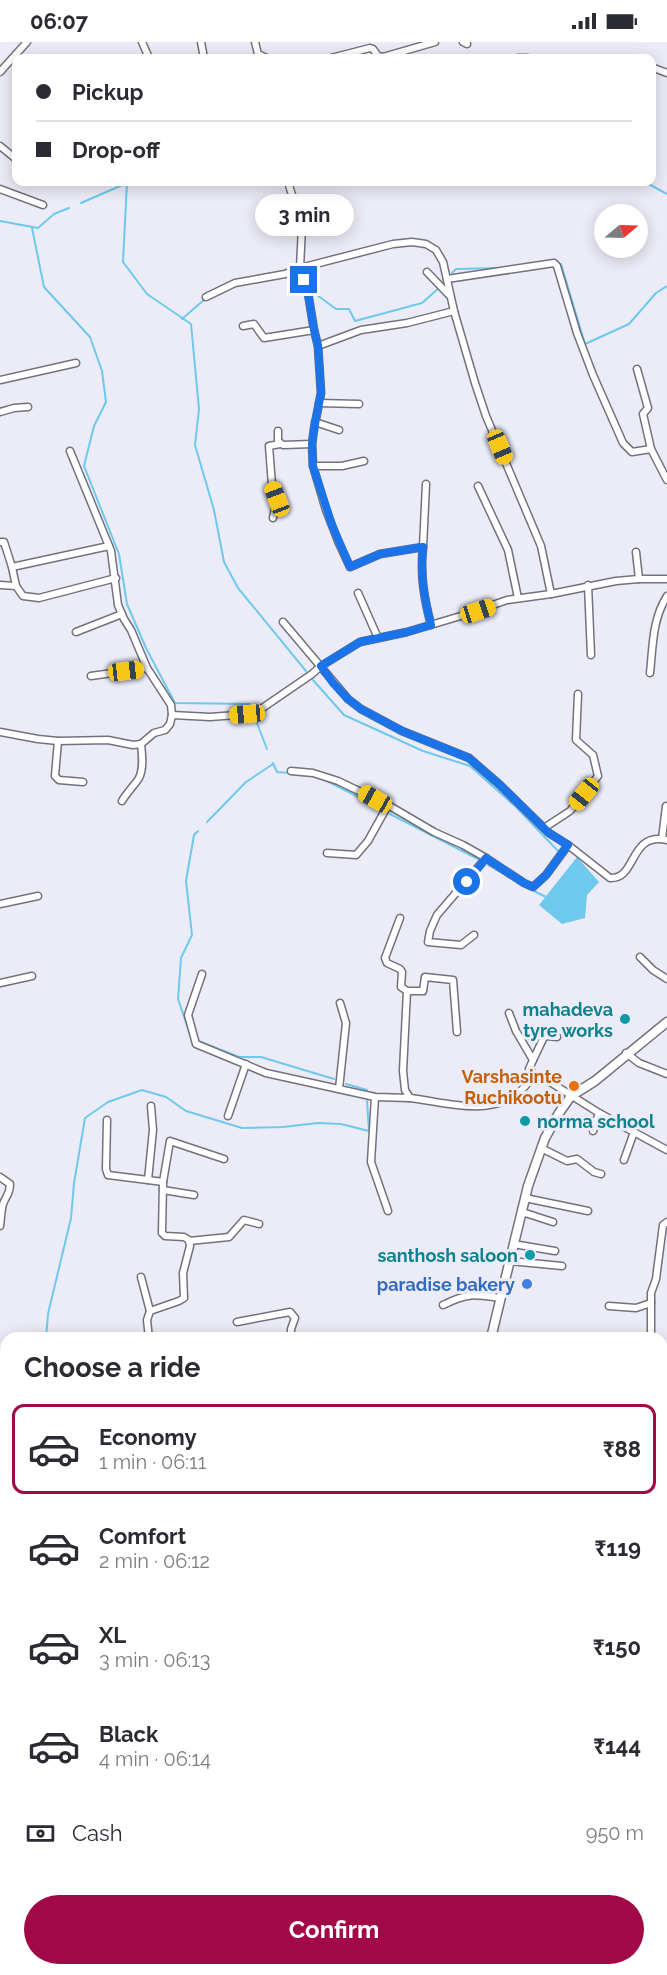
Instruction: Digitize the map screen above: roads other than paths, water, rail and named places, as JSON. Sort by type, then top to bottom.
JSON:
[{"type":"main road","points":[[492,1332],[525,1198],[541,1148],[554,1122],[571,1096],[595,1081],[626,1053],[667,1022]]},
{"type":"street","points":[[16,54],[27,42]]},
{"type":"street","points":[[393,54],[435,42]]},
{"type":"street","points":[[341,54],[361,46],[373,49],[377,54]]},
{"type":"street","points":[[0,72],[12,59]]},
{"type":"street","points":[[0,146],[12,156]]},
{"type":"street","points":[[289,186],[302,227],[300,268],[308,293],[318,345],[321,393],[312,444],[313,466],[326,510],[350,567],[380,554],[423,547]]},
{"type":"street","points":[[0,189],[43,205]]},
{"type":"street","points":[[206,297],[235,283],[285,274],[393,244],[412,242],[426,244],[436,250],[443,262],[454,311],[486,416],[541,546],[551,594]]},
{"type":"street","points":[[447,279],[554,263],[557,266],[577,333],[593,375],[623,443],[632,452],[651,449]]},
{"type":"street","points":[[427,272],[451,297]]},
{"type":"street","points":[[318,345],[361,330],[407,323],[454,311]]},
{"type":"street","points":[[243,326],[254,324],[264,338],[314,330]]},
{"type":"street","points":[[0,380],[76,363]]},
{"type":"street","points":[[637,369],[648,408],[643,414],[651,449],[667,480]]},
{"type":"street","points":[[319,403],[359,404]]},
{"type":"street","points":[[0,412],[27,407]]},
{"type":"street","points":[[315,422],[339,430]]},
{"type":"street","points":[[278,431],[280,444]]},
{"type":"street","points":[[273,518],[277,499],[272,484],[268,446],[312,444]]},
{"type":"street","points":[[0,732],[58,741],[108,740],[133,745],[141,744],[154,733],[165,730],[170,724],[171,705],[147,668],[118,605],[116,578],[109,546],[70,451]]},
{"type":"street","points":[[313,466],[342,466],[364,461]]},
{"type":"street","points":[[426,484],[421,567],[423,594],[431,625]]},
{"type":"street","points":[[478,486],[508,550],[518,598]]},
{"type":"street","points":[[0,542],[4,542],[16,586],[22,596],[39,598],[116,578]]},
{"type":"street","points":[[12,567],[109,546]]},
{"type":"street","points":[[636,552],[639,579]]},
{"type":"street","points":[[172,715],[210,717],[250,714],[261,709],[321,666],[360,642],[407,632],[507,600],[551,594],[588,585],[639,579],[667,579]]},
{"type":"street","points":[[0,585],[16,586]]},
{"type":"street","points":[[588,585],[591,655]]},
{"type":"street","points":[[358,593],[378,638]]},
{"type":"street","points":[[650,673],[653,632],[667,596]]},
{"type":"street","points":[[76,632],[122,614]]},
{"type":"street","points":[[284,622],[348,699],[361,709],[402,731],[469,758],[544,828],[610,878],[616,878],[622,874],[645,842],[654,838],[664,839],[666,806]]},
{"type":"street","points":[[91,676],[147,668]]},
{"type":"street","points":[[544,828],[570,811],[598,776],[593,755],[576,740],[578,694]]},
{"type":"street","points":[[58,741],[55,776],[59,780],[83,782]]},
{"type":"street","points":[[122,801],[139,779],[142,761],[141,744]]},
{"type":"street","points":[[291,771],[324,776],[388,806],[434,832],[463,845],[533,887],[546,875],[568,845]]},
{"type":"street","points":[[327,853],[356,855],[368,841],[388,806]]},
{"type":"street","points":[[474,936],[460,945],[428,942],[437,915],[486,858]]},
{"type":"street","points":[[0,904],[38,896]]},
{"type":"street","points":[[400,918],[385,958],[387,963],[400,969],[402,972],[401,987],[407,992],[423,991],[425,977],[453,980],[457,1032]]},
{"type":"street","points":[[640,957],[653,970],[667,979]]},
{"type":"street","points":[[202,974],[188,1015],[196,1044],[266,1073],[375,1097],[410,1098],[489,1107],[518,1094],[535,1074]]},
{"type":"street","points":[[0,982],[32,976]]},
{"type":"street","points":[[407,992],[403,1071],[405,1090],[410,1098]]},
{"type":"street","points":[[339,1089],[346,1023],[340,1003]]},
{"type":"street","points":[[509,1012],[516,1031],[532,1060]]},
{"type":"street","points":[[557,1038],[544,1037],[529,1068],[535,1074],[599,1113],[667,1150]]},
{"type":"street","points":[[626,1053],[639,1063],[667,1074]]},
{"type":"street","points":[[228,1116],[246,1064]]},
{"type":"street","points":[[375,1097],[371,1162],[388,1211]]},
{"type":"street","points":[[148,1180],[153,1131],[151,1106]]},
{"type":"street","points":[[593,1131],[599,1113]]},
{"type":"street","points":[[107,1120],[106,1169],[108,1175],[163,1182]]},
{"type":"street","points":[[624,1160],[634,1132]]},
{"type":"street","points":[[150,1311],[184,1298],[183,1273],[190,1246],[189,1241],[184,1237],[165,1236],[162,1233],[163,1182],[170,1141],[224,1159]]},
{"type":"street","points":[[541,1148],[567,1161],[577,1159],[594,1172],[601,1174]]},
{"type":"street","points":[[0,1177],[10,1184],[9,1197],[3,1203],[0,1226]]},
{"type":"street","points":[[163,1190],[194,1194]]},
{"type":"street","points":[[525,1198],[588,1211]]},
{"type":"street","points":[[522,1212],[553,1222]]},
{"type":"street","points":[[189,1241],[229,1237],[244,1220],[259,1224]]},
{"type":"street","points":[[651,1332],[651,1293],[664,1242],[663,1225],[667,1222]]},
{"type":"street","points":[[513,1244],[555,1251]]},
{"type":"street","points":[[510,1261],[562,1266]]},
{"type":"street","points":[[141,1278],[150,1311],[147,1320],[148,1332]]},
{"type":"street","points":[[443,1305],[473,1294],[500,1298]]},
{"type":"street","points":[[609,1306],[636,1308],[651,1304]]},
{"type":"street","points":[[237,1322],[290,1312],[295,1318],[291,1332]]},
{"type":"water","points":[[577,857],[599,882],[587,895],[585,918],[562,924],[539,905]]},
{"type":"waterway","points":[[81,203],[120,186]]},
{"type":"waterway","points":[[127,186],[123,262],[147,294],[191,324],[199,409],[195,445],[214,510],[224,562],[238,588],[306,671]]},
{"type":"waterway","points":[[652,186],[667,194]]},
{"type":"waterway","points":[[0,221],[38,228],[54,214],[69,208]]},
{"type":"waterway","points":[[32,228],[44,287],[90,337],[102,371],[106,402],[94,426],[84,466],[119,554],[127,604],[146,648],[175,703],[250,704],[251,707]]},
{"type":"waterway","points":[[561,264],[585,344],[629,324],[656,293],[667,286]]},
{"type":"waterway","points":[[452,273],[456,269],[497,268]]},
{"type":"waterway","points":[[293,272],[302,287]]},
{"type":"waterway","points":[[313,292],[336,309],[349,309],[355,321],[422,303],[440,287]]},
{"type":"waterway","points":[[182,319],[205,299]]},
{"type":"waterway","points":[[313,680],[344,715],[423,751],[470,766],[516,807],[559,852]]},
{"type":"waterway","points":[[255,718],[267,749]]},
{"type":"waterway","points":[[273,763],[277,772],[291,773]]},
{"type":"waterway","points":[[207,822],[246,782],[273,764]]},
{"type":"waterway","points":[[323,779],[380,808]]},
{"type":"waterway","points":[[390,814],[478,859]]},
{"type":"waterway","points":[[191,1037],[178,999],[181,958],[192,935],[186,881],[194,835],[198,831]]},
{"type":"waterway","points":[[488,865],[519,883]]},
{"type":"waterway","points":[[530,889],[546,897]]},
{"type":"waterway","points":[[201,1042],[239,1057],[261,1057],[334,1079]]},
{"type":"waterway","points":[[346,1084],[367,1090]]},
{"type":"waterway","points":[[46,1332],[48,1314],[71,1218],[74,1183],[85,1118],[108,1102],[142,1090],[166,1097],[186,1111],[242,1128],[318,1123],[341,1124],[369,1131],[367,1101]]},
{"type":"place","name":"mahadeva tyre works","points":[[625,1019]]},
{"type":"place","name":"Varshasinte Ruchikootu","points":[[574,1086]]},
{"type":"place","name":"norma school","points":[[525,1121]]},
{"type":"place","name":"santhosh saloon","points":[[530,1255]]},
{"type":"place","name":"paradise bakery","points":[[527,1284]]}]
